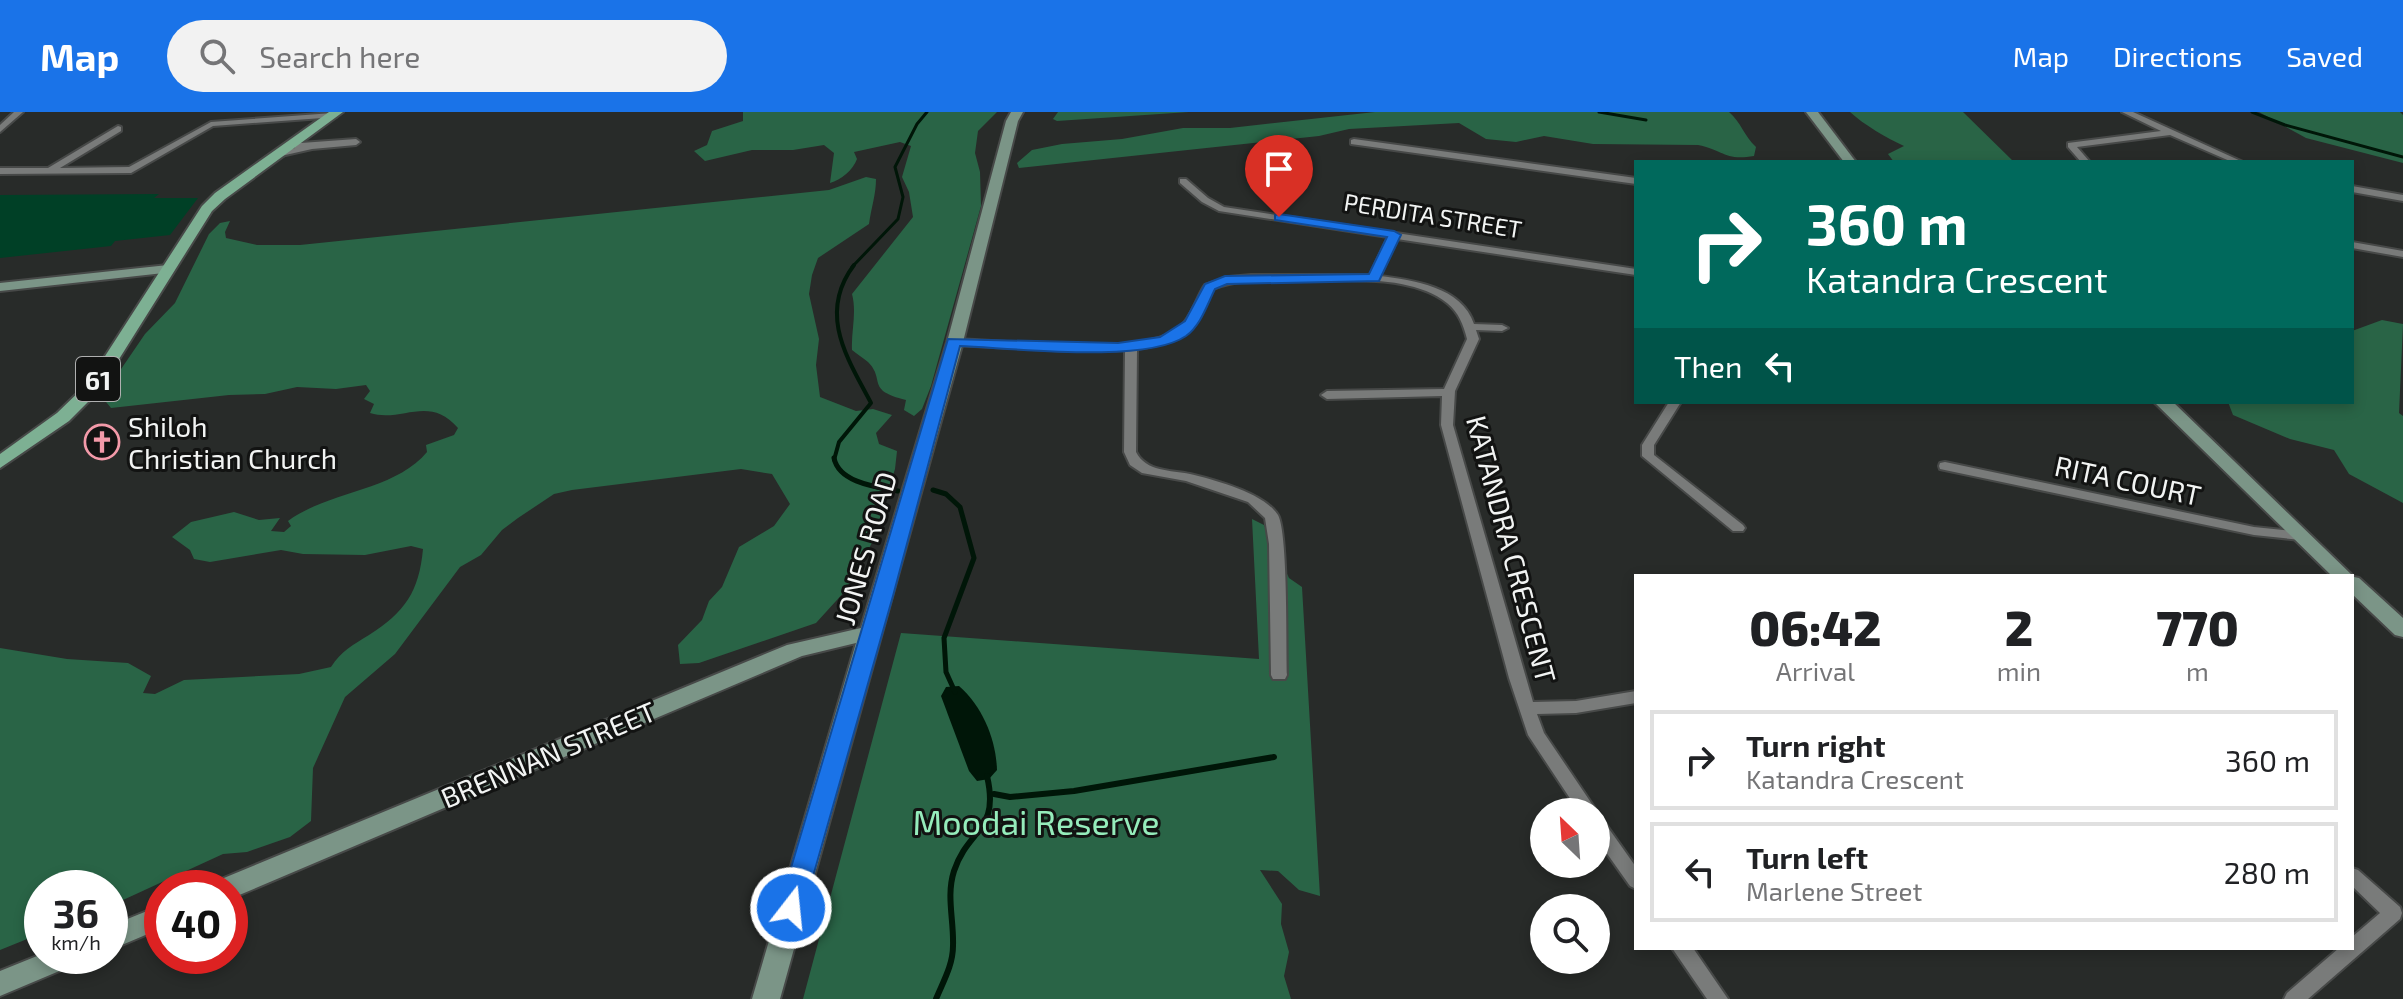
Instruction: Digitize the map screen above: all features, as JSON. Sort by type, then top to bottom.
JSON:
[{"type":"main road","name":"61","points":[[0,463],[63,417],[93,387],[207,209],[335,114]]},
{"type":"street","points":[[0,129],[19,112]]},
{"type":"street","name":"JONES ROAD","points":[[766,999],[872,634],[1005,159],[1012,121],[1017,112]]},
{"type":"street","points":[[1812,112],[1848,160]]},
{"type":"street","points":[[2126,112],[2234,160]]},
{"type":"street","points":[[0,171],[131,170],[211,124],[335,114]]},
{"type":"street","points":[[49,171],[118,129]]},
{"type":"street","points":[[2084,160],[2070,148],[2071,145],[2171,132]]},
{"type":"street","points":[[296,141],[297,146],[356,142]]},
{"type":"street","points":[[1354,142],[1634,181]]},
{"type":"street","points":[[275,156],[312,146]]},
{"type":"street","name":"PERDITA STREET","points":[[1183,181],[1205,200],[1222,209],[1634,272]]},
{"type":"street","points":[[2354,189],[2403,198]]},
{"type":"street","points":[[1374,278],[1394,235]]},
{"type":"street","points":[[2354,245],[2403,254]]},
{"type":"street","points":[[0,287],[168,269]]},
{"type":"street","points":[[954,342],[1131,347],[1164,341],[1191,323],[1206,291],[1225,280],[1374,278],[1434,292],[1452,301],[1466,315],[1472,327],[1502,328]]},
{"type":"street","name":"KATANDRA CRESCENT","points":[[1472,327],[1473,339],[1447,392],[1447,425],[1536,735],[1579,798]]},
{"type":"street","points":[[1131,347],[1130,452],[1135,462],[1147,470],[1189,478],[1253,499],[1272,517],[1276,544],[1279,675]]},
{"type":"street","points":[[1327,395],[1447,392]]},
{"type":"street","points":[[1674,404],[1648,445],[1648,456],[1738,528]]},
{"type":"street","points":[[2165,404],[2342,574]]},
{"type":"street","name":"RITA COURT","points":[[1945,466],[2254,531],[2301,536]]},
{"type":"street","points":[[2354,585],[2403,630]]},
{"type":"street","name":"BRENNAN STREET","points":[[248,880],[795,650],[872,634]]},
{"type":"street","points":[[1527,708],[1576,707],[1634,697]]},
{"type":"street","points":[[1610,844],[1634,878]]},
{"type":"street","points":[[2354,877],[2393,913],[2354,947]]},
{"type":"street","points":[[1683,950],[1718,999]]},
{"type":"street","points":[[2294,999],[2350,950]]},
{"type":"street","points":[[0,984],[24,974]]},
{"type":"green space","points":[[743,112],[997,112],[978,131],[975,153],[980,172],[981,206],[931,386],[922,409],[914,416],[904,410],[906,400],[885,392],[878,384],[873,368],[852,350],[852,294],[913,217],[909,192],[902,177],[911,146],[900,142],[854,152],[857,159],[853,167],[830,183],[834,153],[824,145],[793,150],[752,150],[705,161],[694,151],[707,145],[712,131],[743,121]]},
{"type":"green space","points":[[1058,112],[1189,112],[1057,121],[1053,119]]},
{"type":"green space","points":[[1375,112],[1729,112],[1756,147],[1754,156],[1736,157],[1698,145],[1593,144],[1544,136],[1516,142],[1486,139],[1459,123],[1349,129],[1319,136],[1019,168],[1017,163],[1032,150],[1062,144],[1122,139],[1183,128],[1230,128]]},
{"type":"green space","points":[[1850,112],[1963,112],[2012,160],[1892,160],[1888,154],[1904,146]]},
{"type":"green space","points":[[2259,112],[2400,112],[2403,115],[2403,163],[2306,138]]},
{"type":"green space","points":[[866,177],[876,179],[869,224],[818,258],[812,275],[809,294],[819,339],[816,365],[820,397],[856,411],[873,409],[892,415],[876,433],[879,444],[897,451],[895,469],[873,541],[846,590],[816,623],[699,663],[680,664],[678,645],[702,620],[709,601],[722,587],[739,547],[774,526],[790,504],[772,474],[741,469],[554,494],[502,530],[481,555],[460,567],[395,654],[345,697],[313,768],[311,821],[290,837],[247,852],[223,854],[188,870],[144,870],[144,890],[128,898],[128,870],[24,870],[24,940],[0,950],[0,648],[67,659],[128,663],[151,676],[143,693],[155,694],[184,680],[299,674],[331,667],[348,649],[392,618],[408,600],[418,577],[423,549],[411,546],[365,555],[303,554],[281,550],[210,562],[194,559],[190,550],[172,537],[191,522],[234,512],[259,520],[280,518],[271,531],[284,532],[291,526],[288,521],[304,511],[397,475],[427,452],[426,445],[454,435],[458,428],[447,418],[426,411],[393,415],[370,413],[374,404],[364,399],[370,391],[366,385],[336,389],[297,387],[265,394],[111,408],[102,397],[145,334],[175,303],[209,234],[220,223],[230,221],[226,238],[257,245],[300,245],[829,190]]},
{"type":"green space","points":[[159,194],[154,198],[198,198],[170,235],[115,241],[111,246],[0,258],[0,195]]},
{"type":"green space","points":[[2382,320],[2403,324],[2399,413],[2403,416],[2403,503],[2349,474],[2334,450],[2290,439],[2233,415],[2229,404],[2354,404],[2354,330]]},
{"type":"green space","name":"Moodai Reserve","points":[[1252,519],[1264,525],[1289,578],[1302,587],[1320,896],[1299,890],[1278,871],[1260,870],[1282,904],[1281,924],[1289,952],[1284,976],[1291,999],[803,999],[901,633],[1259,659]]},
{"type":"shaded area","points":[[959,686],[975,704],[991,736],[997,770],[989,779],[977,781],[969,771],[941,696],[946,687]]},
{"type":"waterway","points":[[852,267],[898,219],[903,197],[895,167],[917,124],[927,112]]},
{"type":"waterway","points":[[1599,112],[1646,120]]},
{"type":"waterway","points":[[2252,112],[2285,125],[2403,157]]},
{"type":"waterway","points":[[834,459],[839,442],[871,403],[846,353],[837,319],[843,283],[854,265]]},
{"type":"waterway","points":[[834,459],[843,473],[851,478],[898,491]]},
{"type":"waterway","points":[[933,490],[946,494],[960,507],[974,558],[944,638],[946,672],[955,692]]},
{"type":"waterway","points":[[994,794],[1010,797],[1074,791],[1274,757]]},
{"type":"waterway","points":[[936,999],[953,953],[950,899],[954,871],[986,819],[990,794],[987,776]]},
{"type":"place","name":"Shiloh Christian Church","points":[[102,442]]},
{"type":"route","points":[[791,908],[954,342],[1118,347],[1164,341],[1191,323],[1209,287],[1225,280],[1374,278],[1394,235],[1279,217]]}]
